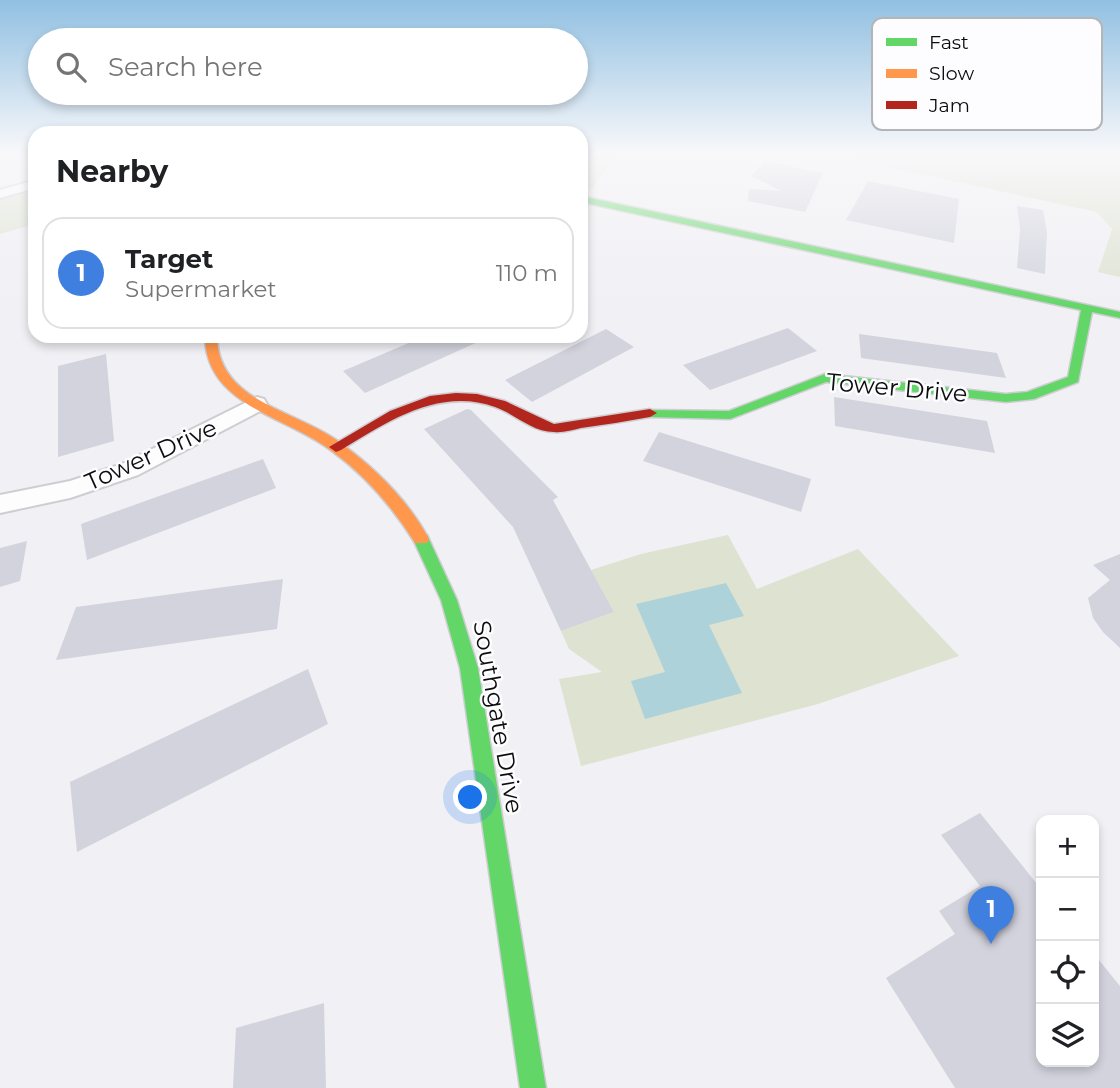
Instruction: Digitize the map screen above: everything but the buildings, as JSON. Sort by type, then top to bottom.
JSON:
[{"type":"street","points":[[608,205],[1120,315]]},
{"type":"street","name":"Tower Drive","points":[[336,447],[404,409],[435,396],[453,393],[498,402],[539,425],[554,428],[653,413],[730,415],[825,378],[1019,398],[1074,379],[1087,307]]},
{"type":"street","name":"Southgate Drive","points":[[211,343],[211,360],[217,373],[240,395],[294,421],[336,447],[381,485],[403,512],[435,565],[456,614],[476,703],[533,1088]]},
{"type":"street","name":"Tower Drive","points":[[0,504],[62,493],[111,477],[156,458],[257,404]]},
{"type":"green space","points":[[0,205],[28,205],[28,226],[0,234]]},
{"type":"green space","points":[[1063,205],[1120,205],[1120,277],[1098,272],[1112,229],[1097,212]]},
{"type":"green space","points":[[728,535],[757,589],[858,549],[959,656],[818,704],[581,766],[559,679],[602,672],[569,649],[561,631],[614,612],[591,570],[641,554]]},
{"type":"water","points":[[726,583],[744,616],[709,625],[742,693],[645,719],[631,681],[665,672],[636,604]]},
{"type":"traffic: fast","points":[[608,205],[1120,315]]},
{"type":"traffic: fast","points":[[650,413],[730,415],[825,378],[1006,398],[1029,396],[1074,379],[1087,308]]},
{"type":"traffic: fast","points":[[421,539],[449,600],[469,668],[533,1088]]},
{"type":"traffic: slow","points":[[211,343],[214,363],[222,378],[231,387],[252,401],[316,433],[355,461],[386,492],[421,539]]},
{"type":"traffic: jam","points":[[336,447],[394,414],[435,399],[477,398],[500,404],[539,424],[554,428],[650,413]]},
{"type":"place","name":"Target","points":[[991,944]]}]
